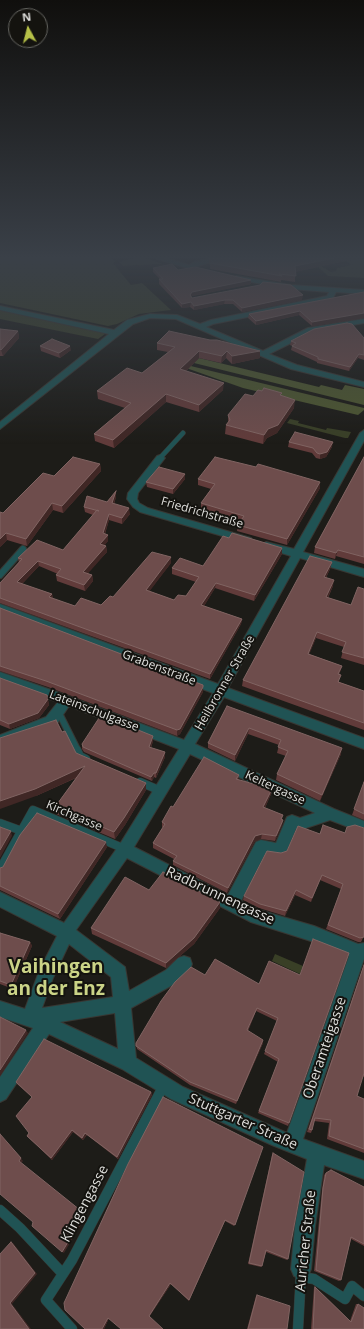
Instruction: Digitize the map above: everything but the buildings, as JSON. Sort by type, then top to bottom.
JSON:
[{"type":"street","points":[[52,320],[113,334]]},
{"type":"street","points":[[0,426],[95,348],[134,320]]},
{"type":"street","points":[[184,320],[294,367],[364,385]]},
{"type":"street","points":[[200,327],[211,322],[221,320]]},
{"type":"street","points":[[262,354],[311,330],[364,320]]},
{"type":"street","name":"Heilbronner Straße","points":[[30,1018],[69,928],[125,849],[188,747],[221,691],[364,433]]},
{"type":"street","name":"Friedrichstraße","points":[[160,458],[133,493],[132,499],[138,507],[364,574]]},
{"type":"street","name":"Grabenstraße","points":[[0,608],[364,744]]},
{"type":"street","name":"Lateinschulgasse","points":[[0,677],[66,700],[188,747]]},
{"type":"street","points":[[0,740],[51,721],[66,700]]},
{"type":"street","name":"Keltergasse","points":[[188,747],[329,813],[364,827]]},
{"type":"street","points":[[231,905],[261,847],[280,850],[292,821],[300,824],[318,819],[329,813]]},
{"type":"street","name":"Radbrunnengasse","points":[[125,849],[231,905],[256,916],[314,934],[361,951]]},
{"type":"street","points":[[0,899],[69,928],[119,973],[128,1063]]},
{"type":"street","name":"Oberamteigasse","points":[[292,1144],[361,951]]},
{"type":"street","points":[[30,1018],[122,1004],[172,976],[184,964]]},
{"type":"street","name":"Stuttgarter Straße","points":[[0,1009],[30,1018],[42,1031],[128,1063],[190,1099],[292,1144],[364,1170]]},
{"type":"street","points":[[0,1093],[42,1031]]},
{"type":"street","name":"Auricher Straße","points":[[301,1273],[305,1226],[317,1154]]},
{"type":"lane","points":[[160,458],[183,433]]},
{"type":"lane","points":[[0,575],[23,549]]},
{"type":"lane","points":[[58,711],[80,756],[91,761]]},
{"type":"lane","points":[[133,779],[161,791]]},
{"type":"lane","name":"Kirchgasse","points":[[0,869],[33,810],[125,849]]},
{"type":"lane","points":[[0,823],[22,831]]},
{"type":"lane","name":"Klingengasse","points":[[72,1329],[46,1300],[63,1274],[164,1085]]},
{"type":"lane","points":[[0,1210],[20,1228],[63,1274]]},
{"type":"lane","points":[[301,1273],[314,1279],[346,1299],[352,1286],[364,1296]]},
{"type":"lane","name":"Auricher Straße","points":[[298,1329],[301,1273]]},
{"type":"green space","points":[[5,320],[48,320],[100,331],[105,334],[98,339]]},
{"type":"green space","points":[[80,320],[126,320],[108,326]]},
{"type":"green space","points":[[199,358],[319,387],[321,385],[342,390],[345,385],[364,389],[364,405],[194,363]]},
{"type":"green space","points":[[166,360],[364,408],[364,410],[358,415],[243,388]]},
{"type":"green space","points":[[290,419],[299,421],[298,423],[326,430],[327,428],[351,432],[348,438],[345,438],[287,423]]},
{"type":"green space","points":[[275,954],[303,966],[300,974],[272,961]]},
{"type":"district","name":"Vaihingen an der Enz","points":[[56,979]]}]
